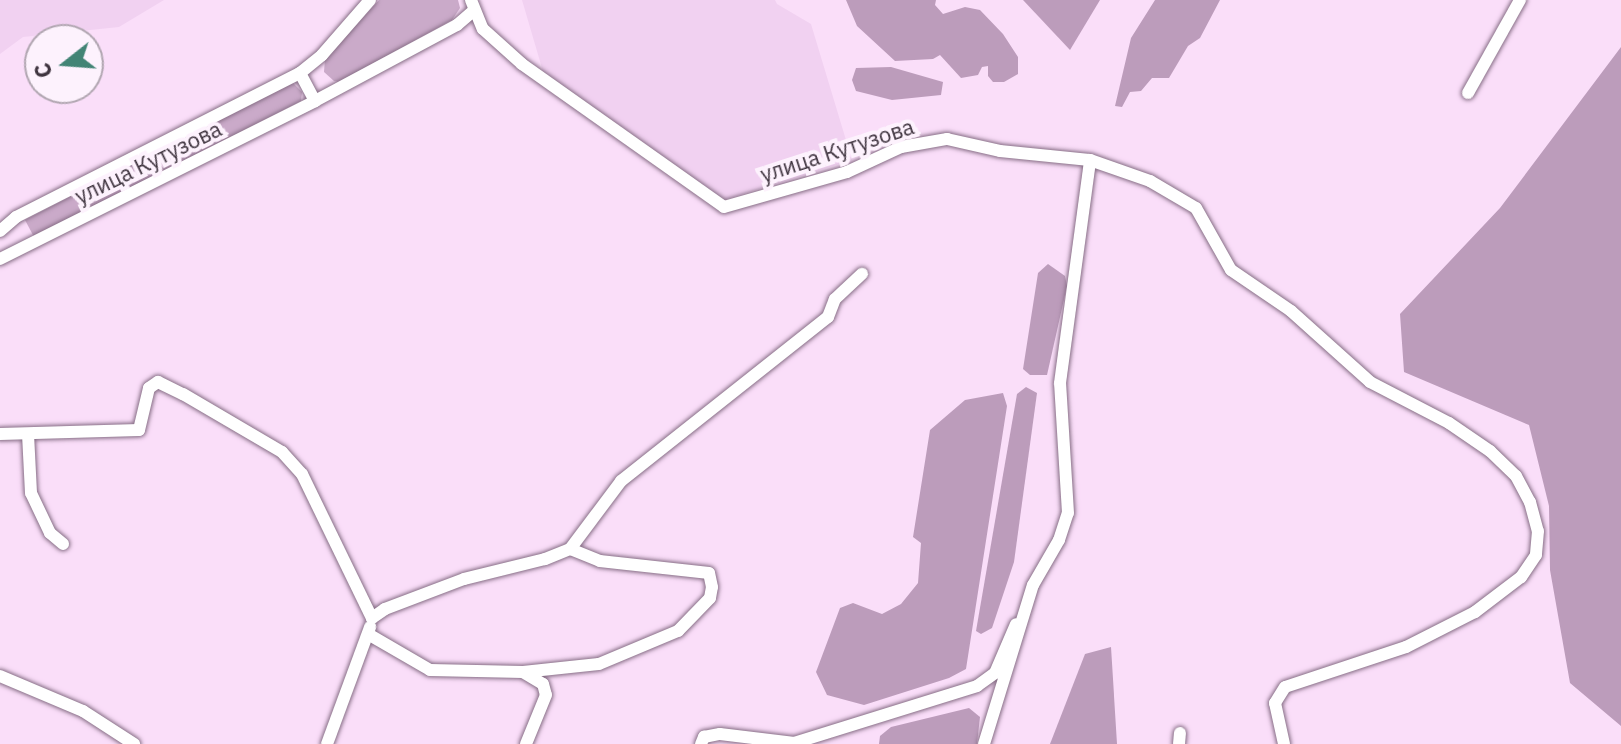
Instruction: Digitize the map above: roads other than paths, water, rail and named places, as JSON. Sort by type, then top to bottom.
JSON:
[{"type":"street","name":"улица Кутузова","points":[[0,231],[16,217],[300,73],[322,55],[370,0]]},
{"type":"street","points":[[1468,93],[1520,0]]},
{"type":"street","name":"улица Кутузова","points":[[0,259],[315,101],[457,25],[473,5],[483,29],[522,64],[724,207],[847,172],[901,147],[923,141],[947,139],[1000,151],[1090,160]]},
{"type":"street","points":[[300,73],[315,101]]},
{"type":"street","points":[[701,744],[704,737],[720,734],[794,743],[977,686],[995,673],[1033,585],[1059,540],[1068,513],[1060,383],[1090,160],[1150,181],[1196,208],[1231,270],[1291,311],[1370,382],[1449,423],[1490,451],[1516,476],[1530,502],[1538,531],[1536,555],[1521,577],[1475,612],[1406,647],[1285,687],[1275,703],[1284,744]]},
{"type":"street","points":[[372,618],[464,579],[545,559],[570,549],[621,481],[828,317],[835,299],[862,274]]},
{"type":"street","points":[[0,434],[139,430],[149,388],[158,382],[282,452],[302,474],[372,618],[327,744]]},
{"type":"street","points":[[28,434],[31,493],[50,533],[63,544]]},
{"type":"street","points":[[368,634],[430,670],[523,672],[599,664],[678,631],[710,598],[709,573],[600,561],[570,549]]},
{"type":"street","points":[[984,744],[1033,585]]},
{"type":"street","points":[[523,672],[543,684],[546,695],[526,744]]},
{"type":"street","points":[[0,676],[83,711],[134,744]]}]
